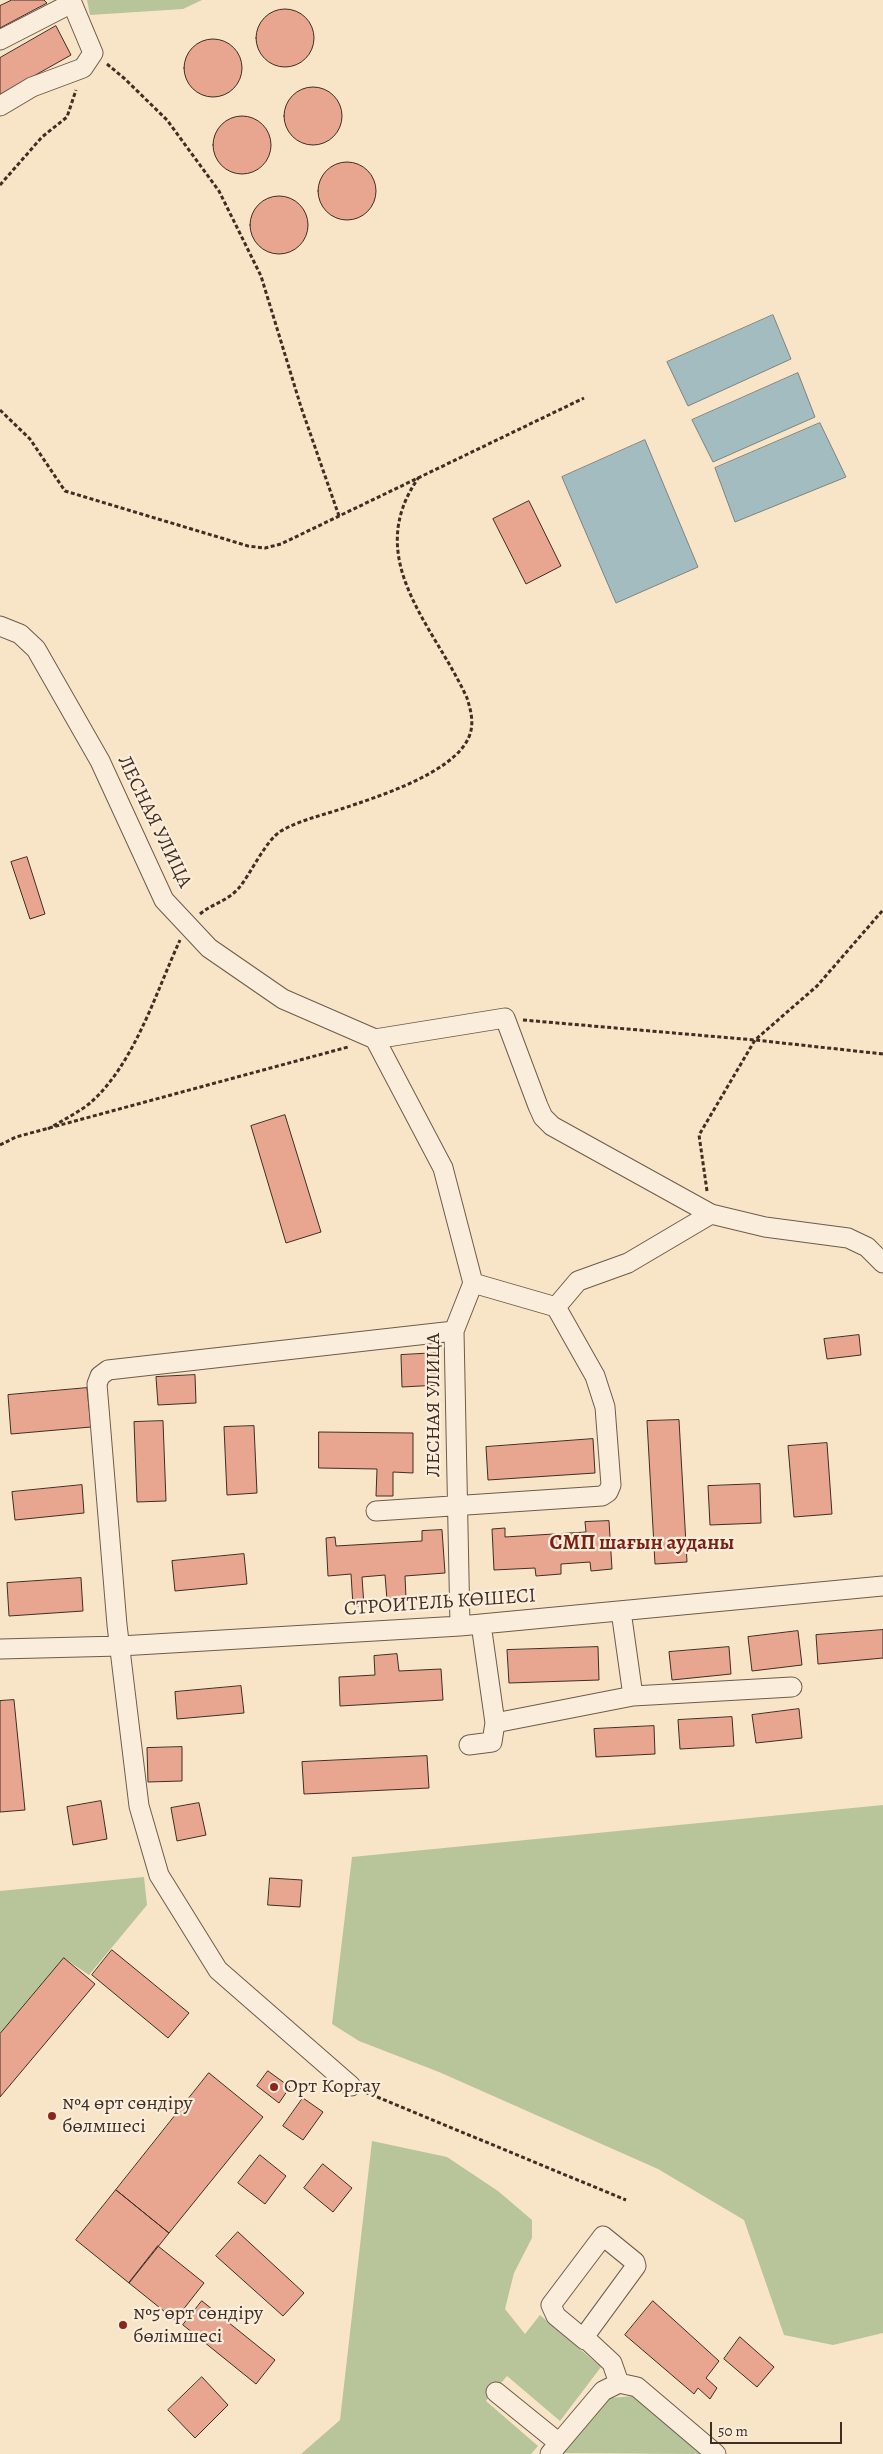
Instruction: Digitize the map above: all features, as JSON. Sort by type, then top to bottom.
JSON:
[{"type":"street","points":[[0,40],[72,3],[88,61],[32,87],[0,106]]},
{"type":"street","name":"ЛЕСНАЯ УЛИЦА","points":[[0,626],[20,634],[36,649],[100,762],[164,900],[209,948],[283,999],[375,1039]]},
{"type":"street","points":[[376,1511],[602,1496],[608,1492],[611,1486],[605,1408],[595,1376],[556,1307],[473,1283],[443,1168],[375,1039],[505,1018],[538,1106],[543,1117],[552,1126],[711,1214],[765,1227],[848,1238],[866,1247],[883,1263]]},
{"type":"street","points":[[556,1307],[578,1281],[628,1263],[711,1214]]},
{"type":"street","name":"ЛЕСНАЯ УЛИЦА","points":[[460,1626],[454,1331],[473,1283]]},
{"type":"street","points":[[351,2086],[218,1970],[159,1875],[139,1806],[120,1646],[98,1384],[100,1376],[108,1370],[454,1331]]},
{"type":"street","name":"СТРОИТЕЛЬ КӨШЕСІ","points":[[0,1649],[120,1646],[460,1626],[883,1586]]},
{"type":"street","points":[[621,1611],[633,1696]]},
{"type":"street","points":[[470,1745],[492,1742],[495,1723],[480,1624]]},
{"type":"street","points":[[495,1723],[633,1696],[792,1688]]},
{"type":"street","points":[[585,2340],[584,2334],[636,2266],[636,2262],[603,2236],[551,2305],[556,2316],[612,2363],[619,2383]]},
{"type":"street","points":[[496,2392],[555,2449],[603,2391],[619,2383],[637,2387],[716,2454]]},
{"type":"path","points":[[0,185],[42,137],[67,117],[88,61],[125,79],[167,120],[219,191],[261,276],[300,407],[338,516]]},
{"type":"path","points":[[0,410],[30,439],[65,491],[248,546],[265,548],[281,544],[584,398]]},
{"type":"path","points":[[48,1129],[89,1104],[106,1086],[126,1057],[188,926],[203,912],[225,900],[238,889],[278,833],[298,822],[342,809],[405,785],[445,764],[458,753],[469,738],[473,716],[467,698],[403,581],[398,537],[401,515],[407,494],[419,477]]},
{"type":"path","points":[[711,1214],[699,1135],[756,1040],[817,986],[883,910]]},
{"type":"path","points":[[505,1018],[756,1040],[883,1054]]},
{"type":"path","points":[[0,1145],[16,1138],[375,1039]]},
{"type":"path","points":[[351,2086],[626,2200]]},
{"type":"green space","points":[[87,0],[202,0],[183,9],[90,15]]},
{"type":"green space","points":[[883,1805],[883,2333],[833,2345],[784,2335],[744,2220],[658,2169],[439,2072],[359,2041],[332,2024],[352,1857]]},
{"type":"green space","points":[[144,1877],[147,1905],[89,1975],[64,1958],[0,2034],[0,1891]]},
{"type":"green space","points":[[372,2141],[447,2157],[498,2191],[532,2220],[532,2238],[514,2273],[505,2309],[525,2334],[540,2315],[601,2367],[560,2421],[507,2376],[486,2401],[538,2446],[531,2454],[301,2454],[340,2420]]},
{"type":"green space","points":[[634,2396],[700,2454],[562,2453],[610,2398]]},
{"type":"water","points":[[773,315],[791,359],[688,406],[667,362]]},
{"type":"water","points":[[798,373],[815,417],[713,462],[692,420]]},
{"type":"water","points":[[820,423],[846,477],[735,522],[715,468]]},
{"type":"water","points":[[645,440],[698,567],[616,603],[562,477]]},
{"type":"building","points":[[12,0],[44,0],[47,3],[0,28],[0,6]]},
{"type":"building","points":[[279,9],[291,9],[306,17],[314,32],[314,44],[306,59],[291,67],[279,67],[264,59],[256,44],[256,32],[264,17]]},
{"type":"building","points":[[56,26],[71,55],[0,95],[0,58]]},
{"type":"building","points":[[207,39],[219,39],[234,47],[242,62],[242,74],[234,89],[219,97],[207,97],[192,89],[184,74],[184,62],[192,47]]},
{"type":"building","points":[[307,87],[319,87],[334,95],[342,110],[342,122],[334,137],[319,145],[307,145],[292,137],[284,122],[284,110],[292,95]]},
{"type":"building","points":[[236,116],[248,116],[263,124],[271,139],[271,151],[263,166],[248,174],[236,174],[221,166],[213,151],[213,139],[221,124]]},
{"type":"building","points":[[341,162],[353,162],[368,170],[376,185],[376,197],[368,212],[353,220],[341,220],[326,212],[318,197],[318,185],[326,170]]},
{"type":"building","points":[[273,196],[285,196],[300,204],[308,219],[308,231],[300,246],[285,254],[273,254],[258,246],[250,231],[250,219],[258,204]]},
{"type":"building","points":[[529,501],[561,566],[526,584],[493,519]]},
{"type":"building","points":[[27,857],[45,914],[30,919],[11,862]]},
{"type":"building","points":[[285,1115],[321,1232],[286,1243],[251,1126]]},
{"type":"building","points":[[859,1335],[861,1355],[827,1359],[824,1339]]},
{"type":"building","points":[[437,1353],[439,1385],[402,1387],[401,1355]]},
{"type":"building","points":[[195,1375],[196,1403],[158,1405],[156,1377]]},
{"type":"building","points":[[87,1388],[91,1427],[11,1434],[8,1395]]},
{"type":"building","points":[[679,1420],[687,1562],[655,1564],[647,1421]]},
{"type":"building","points":[[163,1421],[166,1501],[137,1502],[134,1422]]},
{"type":"building","points":[[254,1426],[257,1493],[227,1495],[224,1427]]},
{"type":"building","points":[[319,1432],[413,1433],[413,1473],[393,1472],[393,1496],[376,1496],[377,1469],[319,1468]]},
{"type":"building","points":[[593,1439],[595,1473],[488,1480],[486,1447]]},
{"type":"building","points":[[827,1443],[832,1514],[794,1517],[788,1446]]},
{"type":"building","points":[[760,1484],[761,1523],[710,1525],[708,1486]]},
{"type":"building","points":[[82,1485],[84,1513],[15,1520],[12,1492]]},
{"type":"building","points":[[609,1521],[612,1569],[591,1571],[590,1562],[561,1564],[561,1574],[536,1576],[535,1568],[494,1570],[492,1529],[505,1528],[505,1537],[586,1532],[585,1522]]},
{"type":"building","points":[[442,1530],[445,1573],[405,1576],[406,1598],[387,1600],[385,1575],[362,1577],[364,1606],[353,1606],[351,1574],[328,1576],[326,1538],[335,1537],[336,1546],[422,1541],[422,1531]]},
{"type":"building","points":[[244,1554],[247,1584],[175,1591],[172,1561]]},
{"type":"building","points":[[81,1578],[83,1611],[9,1616],[7,1583]]},
{"type":"building","points":[[883,1630],[883,1658],[818,1664],[816,1635]]},
{"type":"building","points":[[798,1631],[802,1665],[752,1671],[748,1637]]},
{"type":"building","points":[[598,1647],[599,1680],[509,1683],[507,1650]]},
{"type":"building","points":[[729,1647],[731,1674],[672,1680],[669,1652]]},
{"type":"building","points":[[397,1654],[399,1671],[441,1669],[443,1700],[340,1706],[339,1677],[375,1675],[374,1656]]},
{"type":"building","points":[[241,1686],[244,1713],[177,1719],[175,1692]]},
{"type":"building","points":[[14,1700],[25,1810],[0,1812],[0,1701]]},
{"type":"building","points":[[799,1709],[802,1738],[756,1743],[752,1715]]},
{"type":"building","points":[[732,1717],[734,1746],[680,1749],[678,1720]]},
{"type":"building","points":[[654,1726],[655,1754],[596,1757],[594,1729]]},
{"type":"building","points":[[182,1747],[182,1781],[148,1782],[147,1748]]},
{"type":"building","points":[[427,1756],[429,1788],[304,1794],[302,1762]]},
{"type":"building","points":[[101,1801],[107,1839],[73,1845],[67,1807]]},
{"type":"building","points":[[199,1803],[206,1835],[177,1841],[171,1808]]},
{"type":"building","points":[[270,1878],[302,1880],[300,1907],[268,1905]]},
{"type":"building","points":[[112,1950],[189,2013],[168,2038],[92,1975]]},
{"type":"building","points":[[64,1958],[95,1984],[0,2097],[0,2034]]},
{"type":"building","name":"Орт Коргау","points":[[268,2071],[290,2087],[279,2103],[257,2086]]},
{"type":"building","points":[[209,2073],[263,2117],[169,2233],[116,2190]]},
{"type":"building","points":[[303,2098],[323,2112],[303,2140],[283,2126]]},
{"type":"building","points":[[260,2155],[286,2176],[265,2204],[238,2183]]},
{"type":"building","points":[[323,2164],[352,2188],[333,2212],[304,2188]]},
{"type":"building","points":[[116,2190],[169,2233],[129,2283],[76,2240]]},
{"type":"building","points":[[238,2232],[304,2293],[283,2316],[216,2256]]},
{"type":"building","points":[[158,2246],[204,2283],[175,2320],[129,2283]]},
{"type":"building","points":[[202,2301],[275,2360],[256,2384],[183,2325]]},
{"type":"building","points":[[653,2301],[719,2361],[706,2378],[717,2388],[710,2399],[698,2388],[694,2394],[625,2335]]},
{"type":"building","points":[[740,2337],[774,2367],[757,2387],[724,2359]]},
{"type":"building","points":[[202,2377],[228,2405],[195,2438],[168,2410]]},
{"type":"place","name":"Орт Коргау","points":[[274,2087]]},
{"type":"place","name":"№4 өрт сөндіру бөлмшесі","points":[[52,2116]]},
{"type":"place","name":"№5 өрт сөндіру бөлімшесі","points":[[123,2325]]},
{"type":"district","name":"СМП шағын ауданы","points":[[642,1544]]}]
